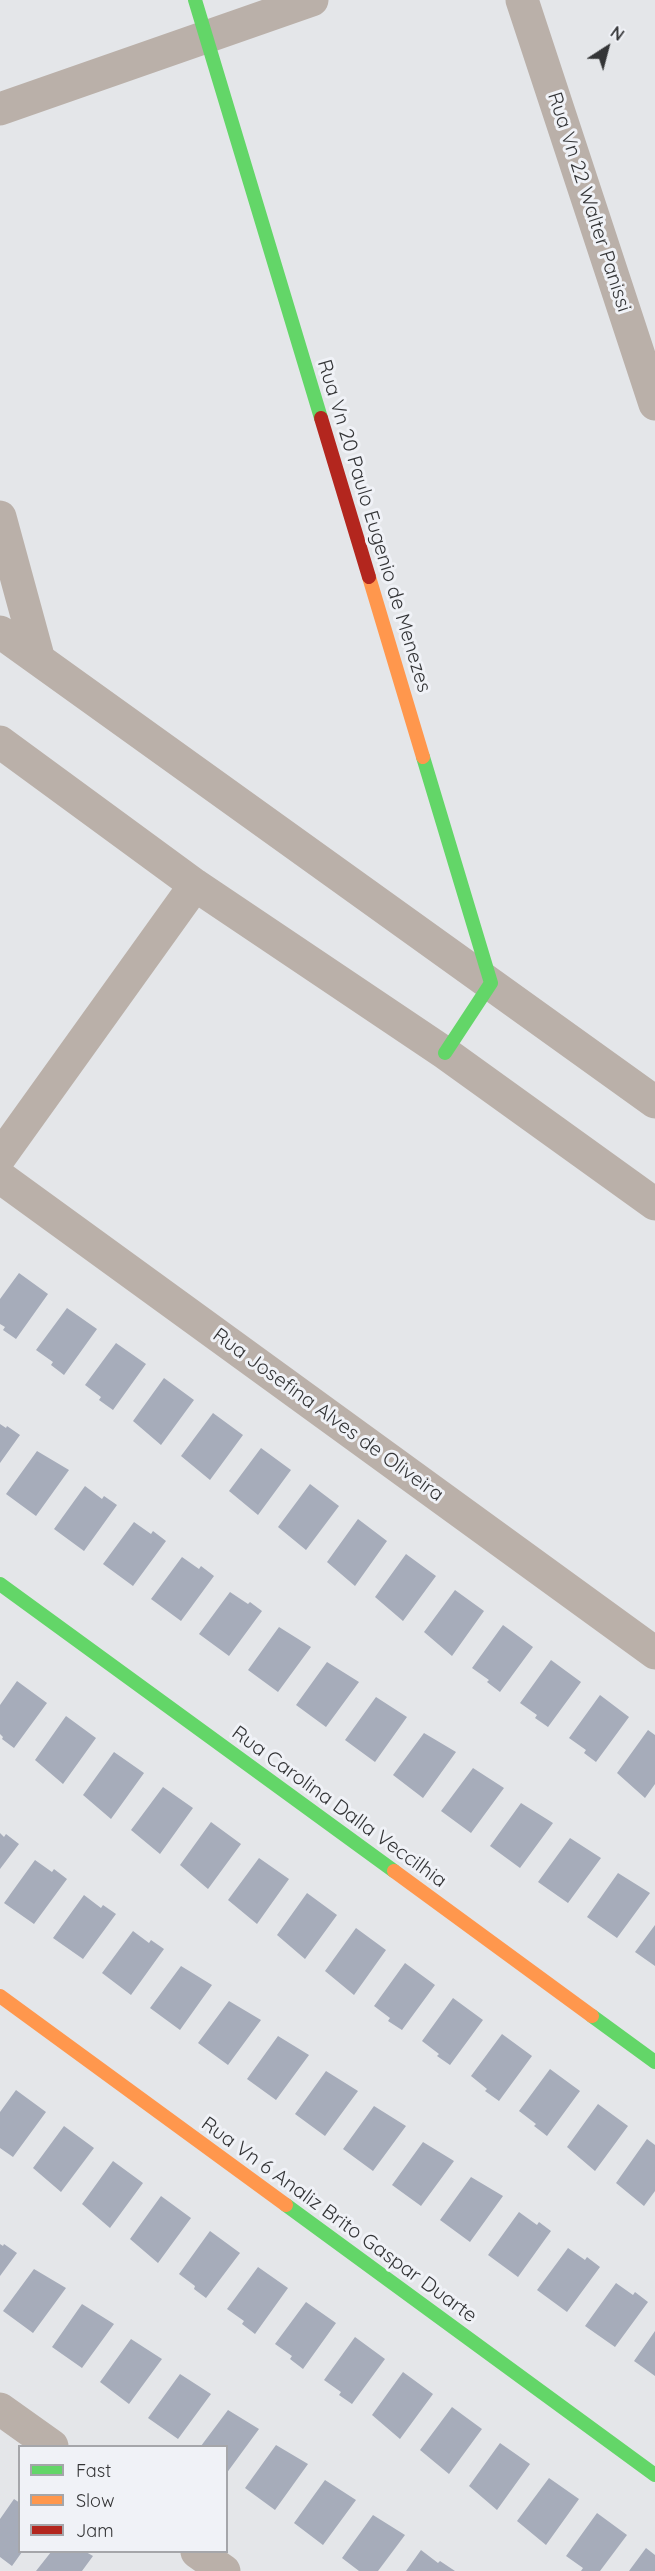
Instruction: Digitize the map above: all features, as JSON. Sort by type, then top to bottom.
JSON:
[{"type":"street","name":"Rua Vn 20 Paulo Eugenio de Menezes","points":[[195,0],[491,983]]},
{"type":"street","points":[[0,109],[312,0]]},
{"type":"street","name":"Rua Vn 22 Walter Panissi","points":[[522,0],[655,404]]},
{"type":"street","points":[[0,517],[39,660]]},
{"type":"street","points":[[0,632],[655,1102]]},
{"type":"street","points":[[0,742],[195,885],[446,1053],[655,1204]]},
{"type":"street","points":[[0,1157],[195,885]]},
{"type":"street","points":[[446,1053],[491,983]]},
{"type":"street","name":"Rua Josefina Alves de Oliveira","points":[[0,1177],[655,1653]]},
{"type":"street","name":"Rua Carolina Dalla Veccilhia","points":[[0,1584],[655,2062]]},
{"type":"street","name":"Rua Vn 6 Analiz Brito Gaspar Duarte","points":[[0,1996],[655,2475]]},
{"type":"street","points":[[0,2409],[51,2445]]},
{"type":"street","points":[[198,2553],[224,2571]]},
{"type":"building","points":[[19,1273],[48,1294],[16,1339],[3,1330],[5,1327],[0,1324],[0,1299]]},
{"type":"building","points":[[67,1308],[97,1329],[64,1375],[51,1365],[53,1362],[36,1350]]},
{"type":"building","points":[[116,1343],[146,1364],[113,1410],[99,1400],[101,1397],[85,1385]]},
{"type":"building","points":[[164,1378],[194,1400],[161,1445],[133,1421]]},
{"type":"building","points":[[213,1413],[243,1435],[210,1480],[181,1456]]},
{"type":"building","points":[[0,1424],[20,1435],[0,1463]]},
{"type":"building","points":[[261,1448],[291,1470],[258,1515],[229,1491]]},
{"type":"building","points":[[37,1451],[69,1470],[36,1516],[6,1494]]},
{"type":"building","points":[[310,1484],[339,1506],[306,1550],[278,1527]]},
{"type":"building","points":[[85,1486],[102,1499],[104,1496],[117,1505],[84,1551],[54,1529]]},
{"type":"building","points":[[358,1519],[387,1541],[355,1586],[327,1562]]},
{"type":"building","points":[[134,1522],[151,1534],[153,1531],[166,1541],[133,1586],[103,1564]]},
{"type":"building","points":[[406,1554],[436,1576],[403,1621],[375,1597]]},
{"type":"building","points":[[182,1557],[199,1569],[201,1566],[214,1576],[181,1621],[151,1599]]},
{"type":"building","points":[[455,1590],[484,1611],[452,1656],[424,1632]]},
{"type":"building","points":[[230,1592],[262,1611],[229,1656],[199,1634]]},
{"type":"building","points":[[503,1625],[533,1647],[500,1692],[487,1682],[489,1680],[472,1668]]},
{"type":"building","points":[[279,1627],[311,1647],[278,1692],[248,1670]]},
{"type":"building","points":[[551,1660],[581,1682],[548,1727],[535,1718],[537,1715],[520,1703]]},
{"type":"building","points":[[327,1662],[359,1682],[326,1727],[296,1705]]},
{"type":"building","points":[[17,1681],[47,1703],[14,1748],[2,1739],[0,1734],[0,1705]]},
{"type":"building","points":[[600,1695],[629,1717],[596,1762],[584,1753],[586,1750],[569,1738]]},
{"type":"building","points":[[376,1697],[407,1717],[375,1762],[345,1740]]},
{"type":"building","points":[[66,1716],[96,1738],[63,1784],[35,1760]]},
{"type":"building","points":[[648,1730],[655,1735],[655,1784],[645,1798],[617,1773]]},
{"type":"building","points":[[424,1733],[456,1752],[423,1798],[393,1775]]},
{"type":"building","points":[[114,1752],[144,1773],[111,1819],[83,1795]]},
{"type":"building","points":[[473,1768],[504,1788],[471,1833],[441,1811]]},
{"type":"building","points":[[163,1787],[193,1808],[160,1854],[131,1830]]},
{"type":"building","points":[[521,1803],[553,1823],[520,1868],[490,1846]]},
{"type":"building","points":[[211,1822],[241,1844],[208,1889],[180,1865]]},
{"type":"building","points":[[0,1833],[4,1837],[6,1834],[19,1844],[0,1869]]},
{"type":"building","points":[[570,1838],[601,1858],[568,1903],[538,1882]]},
{"type":"building","points":[[259,1858],[289,1879],[257,1924],[228,1900]]},
{"type":"building","points":[[35,1860],[52,1872],[54,1869],[67,1879],[34,1924],[4,1903]]},
{"type":"building","points":[[618,1873],[650,1893],[617,1938],[587,1917]]},
{"type":"building","points":[[307,1893],[337,1915],[305,1959],[277,1935]]},
{"type":"building","points":[[84,1895],[101,1908],[103,1905],[116,1914],[83,1959],[53,1938]]},
{"type":"building","points":[[655,1925],[655,1966],[635,1952]]},
{"type":"building","points":[[356,1928],[386,1950],[354,1995],[325,1971]]},
{"type":"building","points":[[133,1931],[149,1943],[151,1940],[164,1949],[131,1995],[102,1973]]},
{"type":"building","points":[[405,1963],[435,1985],[402,2030],[388,2021],[390,2018],[374,2006]]},
{"type":"building","points":[[181,1966],[212,1985],[180,2030],[150,2008]]},
{"type":"building","points":[[453,1998],[483,2020],[450,2065],[422,2041]]},
{"type":"building","points":[[229,2001],[261,2020],[228,2065],[198,2043]]},
{"type":"building","points":[[502,2034],[532,2056],[499,2101],[485,2091],[487,2089],[471,2076]]},
{"type":"building","points":[[278,2036],[309,2055],[276,2100],[247,2079]]},
{"type":"building","points":[[550,2069],[580,2091],[547,2136],[519,2111]]},
{"type":"building","points":[[326,2071],[358,2091],[325,2136],[295,2114]]},
{"type":"building","points":[[16,2090],[46,2112],[13,2157],[0,2148],[0,2112]]},
{"type":"building","points":[[598,2104],[628,2126],[595,2171],[567,2147]]},
{"type":"building","points":[[374,2106],[406,2126],[373,2171],[343,2149]]},
{"type":"building","points":[[64,2126],[94,2148],[61,2192],[33,2168]]},
{"type":"building","points":[[647,2139],[655,2145],[655,2191],[644,2206],[616,2183]]},
{"type":"building","points":[[423,2142],[454,2161],[421,2206],[392,2185]]},
{"type":"building","points":[[113,2161],[143,2183],[110,2228],[82,2204]]},
{"type":"building","points":[[471,2177],[503,2196],[470,2242],[440,2220]]},
{"type":"building","points":[[161,2196],[191,2218],[158,2263],[130,2239]]},
{"type":"building","points":[[519,2212],[537,2225],[539,2222],[551,2231],[518,2277],[488,2255]]},
{"type":"building","points":[[210,2231],[240,2253],[206,2298],[179,2274]]},
{"type":"building","points":[[0,2244],[3,2246],[4,2244],[17,2253],[0,2276]]},
{"type":"building","points":[[568,2248],[585,2260],[587,2257],[600,2267],[567,2312],[537,2290]]},
{"type":"building","points":[[258,2267],[288,2288],[255,2334],[242,2324],[244,2321],[227,2309]]},
{"type":"building","points":[[34,2269],[66,2288],[33,2333],[3,2311]]},
{"type":"building","points":[[616,2283],[633,2295],[635,2292],[648,2302],[615,2347],[585,2326]]},
{"type":"building","points":[[306,2302],[336,2323],[303,2369],[290,2359],[292,2356],[275,2344]]},
{"type":"building","points":[[82,2304],[114,2324],[82,2368],[52,2347]]},
{"type":"building","points":[[655,2331],[655,2376],[634,2361]]},
{"type":"building","points":[[355,2337],[385,2359],[352,2404],[339,2395],[341,2392],[324,2380]]},
{"type":"building","points":[[131,2339],[162,2359],[129,2404],[100,2382]]},
{"type":"building","points":[[403,2372],[433,2394],[400,2439],[372,2415]]},
{"type":"building","points":[[180,2374],[211,2394],[178,2439],[148,2418]]},
{"type":"building","points":[[452,2407],[482,2429],[449,2474],[420,2450]]},
{"type":"building","points":[[228,2410],[259,2429],[228,2471],[228,2445],[202,2445]]},
{"type":"building","points":[[500,2443],[530,2464],[497,2510],[469,2486]]},
{"type":"building","points":[[276,2445],[308,2464],[275,2510],[245,2488]]},
{"type":"building","points":[[549,2478],[579,2499],[546,2545],[517,2521]]},
{"type":"building","points":[[325,2480],[356,2500],[323,2545],[294,2523]]},
{"type":"building","points":[[14,2499],[18,2502],[18,2553],[21,2553],[12,2566],[0,2557],[0,2519]]},
{"type":"building","points":[[597,2513],[627,2535],[600,2571],[581,2571],[583,2568],[566,2556]]},
{"type":"building","points":[[373,2515],[405,2535],[378,2571],[359,2571],[342,2558]]},
{"type":"building","points":[[646,2548],[655,2555],[655,2571],[629,2571]]},
{"type":"building","points":[[421,2550],[438,2563],[440,2561],[455,2571],[406,2571]]},
{"type":"building","points":[[50,2553],[88,2553],[93,2556],[82,2571],[36,2571]]},
{"type":"traffic: fast","points":[[195,0],[321,418]]},
{"type":"traffic: fast","points":[[423,757],[491,983],[445,1053]]},
{"type":"traffic: fast","points":[[0,1584],[394,1871]]},
{"type":"traffic: fast","points":[[592,2016],[655,2062]]},
{"type":"traffic: fast","points":[[286,2205],[655,2475]]},
{"type":"traffic: slow","points":[[369,577],[423,757]]},
{"type":"traffic: slow","points":[[394,1871],[592,2016]]},
{"type":"traffic: slow","points":[[0,1996],[286,2205]]},
{"type":"traffic: jam","points":[[321,418],[369,577]]}]
